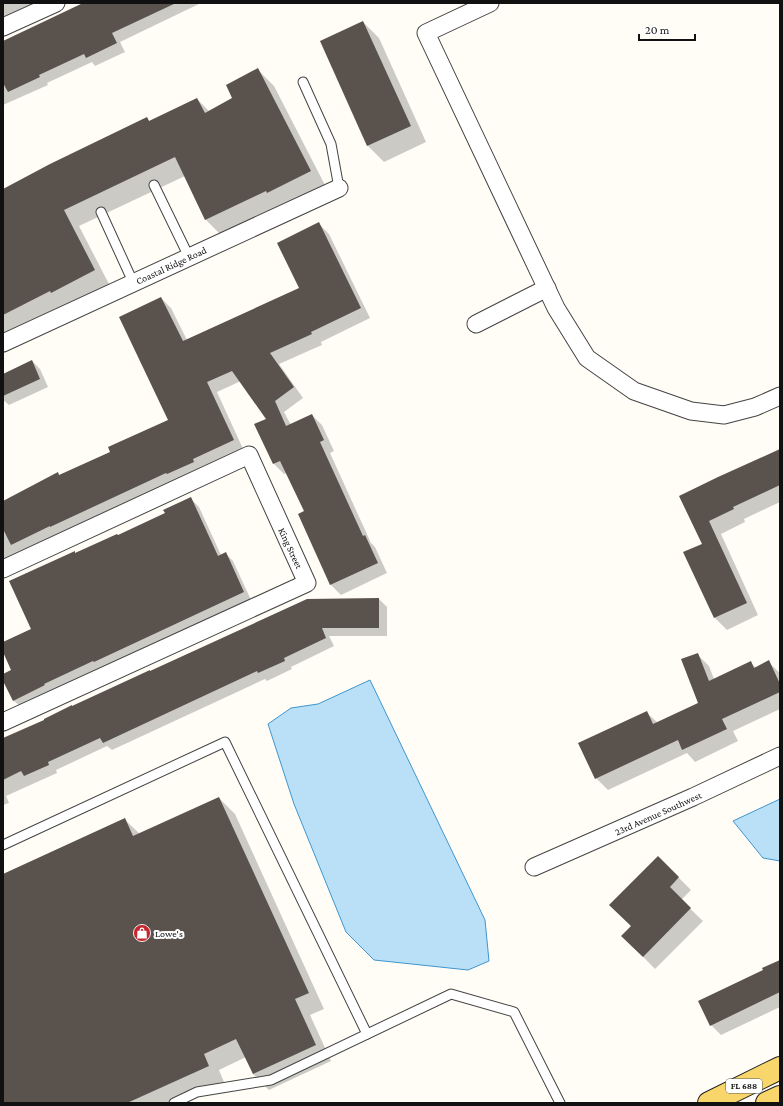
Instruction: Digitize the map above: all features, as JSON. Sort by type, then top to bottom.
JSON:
[{"type":"main road","name":"FL 688","points":[[709,1103],[780,1068]]},
{"type":"main road","points":[[767,1103],[780,1097]]},
{"type":"street","points":[[3,27],[56,3]]},
{"type":"street","points":[[490,3],[426,33],[556,308],[588,358],[634,392],[691,411],[724,416],[755,407],[780,396]]},
{"type":"street","name":"Coastal Ridge Road","points":[[3,343],[339,188]]},
{"type":"street","points":[[476,324],[547,288]]},
{"type":"street","name":"King Street","points":[[3,569],[249,455],[307,582],[3,722]]},
{"type":"street","name":"23rd Avenue Southwest","points":[[534,867],[693,797],[780,756]]},
{"type":"lane","points":[[303,82],[331,144],[339,188]]},
{"type":"lane","points":[[154,184],[189,257]]},
{"type":"lane","points":[[101,212],[134,282]]},
{"type":"lane","points":[[3,844],[226,742],[367,1034]]},
{"type":"lane","points":[[174,1103],[197,1092],[271,1080],[451,994],[514,1012],[560,1103]]},
{"type":"water","points":[[370,680],[485,920],[489,961],[468,970],[374,960],[346,932],[294,804],[268,724],[291,708],[318,704]]},
{"type":"water","points":[[780,799],[780,861],[763,858],[733,821]]},
{"type":"building","points":[[83,3],[176,3],[112,33],[117,43],[86,58],[84,54],[39,75],[40,77],[8,92],[3,83],[3,41]]},
{"type":"building","points":[[363,21],[411,126],[367,146],[320,41]]},
{"type":"building","points":[[258,68],[311,171],[267,193],[266,191],[205,220],[175,157],[64,210],[95,270],[51,293],[50,291],[3,315],[3,189],[50,164],[147,117],[149,121],[197,98],[205,113],[232,98],[226,85]]},
{"type":"building","points":[[319,222],[361,308],[311,332],[312,334],[270,353],[294,387],[275,401],[286,426],[312,414],[324,440],[320,442],[363,536],[365,535],[378,563],[330,585],[298,514],[304,511],[280,461],[273,464],[254,424],[266,419],[232,371],[207,382],[234,440],[193,459],[194,462],[167,474],[166,473],[11,545],[3,529],[3,501],[58,472],[59,475],[110,452],[108,447],[168,420],[119,317],[161,297],[183,341],[299,288],[277,243]]},
{"type":"building","points":[[32,360],[40,379],[3,396],[3,374]]},
{"type":"building","points":[[780,449],[780,485],[733,507],[734,509],[709,521],[747,603],[714,618],[683,552],[702,544],[679,496]]},
{"type":"building","points":[[191,497],[218,556],[226,552],[244,592],[44,684],[45,685],[13,701],[3,681],[3,674],[11,670],[3,652],[3,642],[31,629],[9,581],[75,551],[75,553],[117,534],[118,535],[165,513],[163,510]]},
{"type":"building","points":[[379,598],[379,628],[322,628],[326,638],[284,658],[285,661],[258,673],[257,671],[103,743],[100,738],[48,762],[49,765],[24,776],[21,771],[3,780],[3,738],[44,720],[72,705],[307,599]]},
{"type":"building","points":[[698,653],[709,681],[751,661],[754,668],[769,660],[780,684],[780,692],[722,719],[727,729],[682,750],[678,740],[595,779],[578,743],[647,711],[653,724],[698,703],[681,659]]},
{"type":"building","name":"Lowe's","points":[[219,797],[309,993],[295,999],[316,1045],[253,1074],[236,1039],[204,1054],[209,1066],[127,1103],[3,1103],[3,874],[125,818],[133,836]]},
{"type":"building","points":[[658,856],[679,877],[670,887],[691,908],[643,957],[621,936],[631,926],[609,905]]},
{"type":"building","points":[[780,960],[780,992],[710,1026],[698,1001],[763,970],[762,968]]},
{"type":"place","name":"Lowe's","points":[[142,933]]}]
